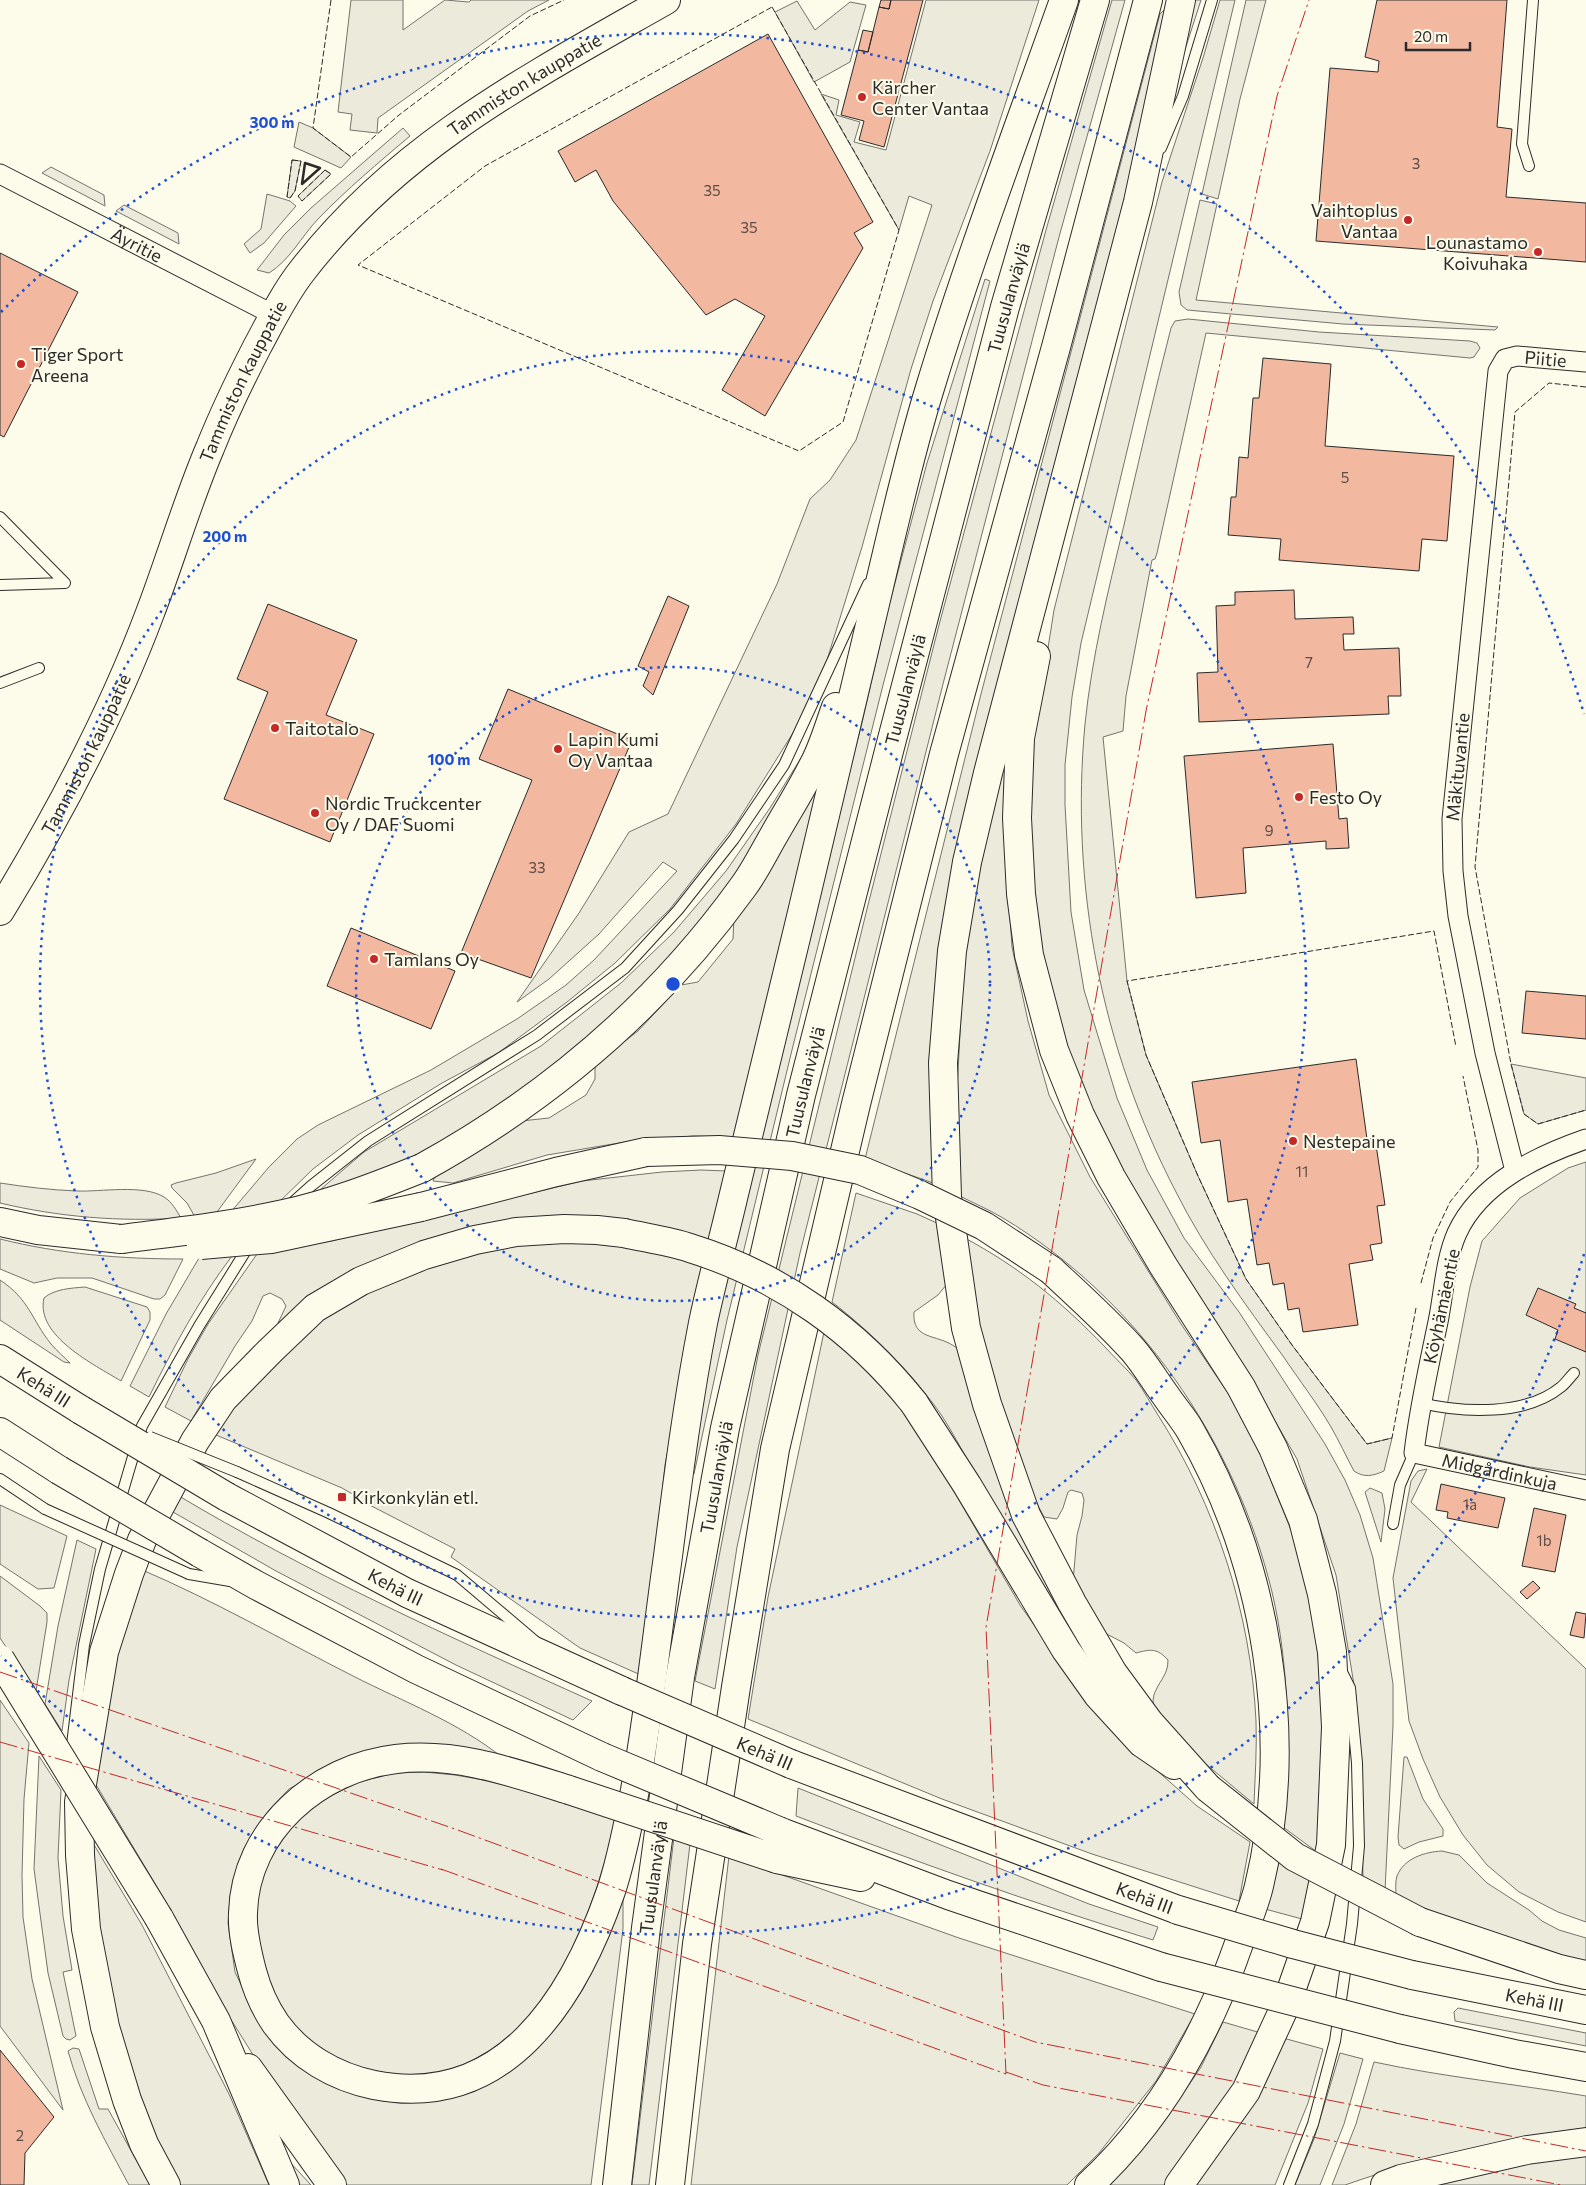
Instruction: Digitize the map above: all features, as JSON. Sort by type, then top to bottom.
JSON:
[{"type":"main road","name":"Tammiston kauppatie","points":[[0,911],[51,824],[116,695],[149,616],[209,449],[235,389],[274,315],[300,273],[349,216],[375,190],[438,138],[530,77],[666,0]]},
{"type":"main road","points":[[948,1895],[777,1859],[569,1790],[491,1765],[441,1758],[401,1758],[363,1765],[331,1778],[304,1795],[278,1822],[261,1847],[249,1878],[243,1910],[246,1948],[256,1988],[272,2019],[295,2047],[327,2069],[349,2078],[391,2088],[420,2090],[453,2085],[489,2068],[520,2047],[546,2019],[568,1986],[592,1937],[610,1892],[625,1843],[643,1745],[680,1464],[704,1320],[893,530],[927,396],[1064,0]]},
{"type":"main road","name":"Tuusulanväylä","points":[[617,2185],[646,1928],[680,1677],[725,1428],[801,1095],[888,756],[1006,307],[1095,0]]},
{"type":"main road","points":[[670,2185],[697,1944],[775,1449],[856,1104],[944,754],[1056,347],[1148,0]]},
{"type":"main road","points":[[1181,0],[1138,202],[988,774],[968,862],[952,951],[944,1063],[947,1197],[966,1328],[987,1404],[1026,1515],[1072,1602],[1113,1673],[1149,1722],[1208,1788]]},
{"type":"main road","points":[[1080,420],[1020,738],[1017,818],[1021,894],[1029,955],[1054,1050],[1080,1115],[1111,1177],[1164,1267],[1241,1387],[1274,1448],[1303,1520],[1322,1594],[1332,1652],[1336,1727],[1331,1845],[1315,1922],[1287,2002],[1246,2091],[1179,2185]]},
{"type":"main road","points":[[121,1239],[202,1229],[285,1214],[359,1193],[422,1168],[469,1142],[515,1111],[582,1061],[642,1006],[702,939],[744,886],[814,765],[874,610]]},
{"type":"main road","points":[[0,1222],[38,1230],[203,1245],[271,1239],[421,1207],[546,1174],[646,1152],[728,1150],[792,1156],[860,1170],[920,1195],[984,1226],[1051,1270],[1134,1352],[1190,1429],[1230,1511],[1257,1601],[1273,1698],[1274,1798],[1259,1888],[1220,1994],[1168,2093],[1104,2171],[1089,2185]]},
{"type":"main road","points":[[166,2185],[144,2144],[127,2100],[105,2027],[86,1929],[80,1855],[79,1802],[104,1652],[129,1574],[142,1540],[195,1441],[223,1399],[315,1308],[361,1281],[424,1255],[474,1240],[516,1232],[597,1230],[624,1233],[689,1247],[738,1265],[783,1287],[826,1316],[890,1372],[914,1403],[967,1485],[1066,1650],[1098,1695],[1142,1743],[1208,1788],[1295,1857],[1420,1922],[1559,1969],[1586,1975]]},
{"type":"main road","name":"Kehä III","points":[[0,1359],[227,1498],[408,1593],[622,1691],[791,1764],[1178,1910],[1293,1944],[1412,1975],[1586,2010]]},
{"type":"main road","points":[[0,1432],[59,1470],[194,1564],[256,1585],[416,1669],[602,1757],[781,1832],[948,1895],[1161,1967],[1400,2029],[1514,2054],[1586,2066]]},
{"type":"main road","points":[[0,1659],[159,1918],[216,2022],[285,2185]]},
{"type":"main road","points":[[216,2022],[332,2185]]},
{"type":"main road","points":[[1393,2182],[1527,2150],[1586,2142]]},
{"type":"street","name":"Äyritie","points":[[0,174],[274,315]]},
{"type":"street","name":"Piitie","points":[[1505,359],[1517,356],[1586,362]]},
{"type":"street","name":"Mäkituvantie","points":[[1505,359],[1498,372],[1452,819],[1453,871],[1458,916],[1485,1053],[1515,1171]]},
{"type":"street","name":"Köyhämäentie","points":[[1414,1453],[1421,1403],[1449,1258],[1457,1233],[1470,1210],[1515,1171],[1553,1150],[1586,1139]]},
{"type":"street","name":"Midgårdinkuja","points":[[1414,1453],[1586,1490]]},
{"type":"lane","points":[[1138,202],[1183,96],[1212,0]]},
{"type":"lane","points":[[1529,166],[1522,144],[1533,0]]},
{"type":"lane","points":[[0,518],[65,583],[0,585]]},
{"type":"lane","points":[[80,1855],[70,1762],[84,1644],[100,1569],[142,1426],[204,1317],[251,1243],[311,1186],[368,1141],[537,1035],[625,968],[678,910],[734,839],[784,765],[893,530]]},
{"type":"lane","points":[[0,683],[39,668]]},
{"type":"lane","points":[[1421,1403],[1458,1410],[1497,1410],[1536,1400],[1561,1387],[1574,1373]]},
{"type":"lane","points":[[81,1410],[237,1472],[329,1513],[457,1575],[519,1626],[555,1660]]},
{"type":"lane","points":[[1393,1524],[1400,1485],[1414,1453]]},
{"type":"lane","points":[[0,1479],[45,1509],[194,1564]]},
{"type":"lane","points":[[1289,2185],[1313,2124],[1335,2041],[1352,1924],[1359,1846],[1357,1763],[1350,1688],[1332,1652]]},
{"type":"shaded area","points":[[351,0],[403,0],[403,30],[445,0],[469,2],[471,0],[549,0],[528,11],[378,118],[377,133],[350,130],[352,114],[338,112]]},
{"type":"shaded area","points":[[926,0],[1039,0],[990,151],[933,301],[911,369],[862,547],[827,660],[796,728],[736,824],[670,909],[615,963],[567,1002],[498,1053],[442,1083],[358,1135],[313,1169],[274,1207],[230,1213],[269,1167],[297,1139],[318,1125],[431,1070],[517,1019],[566,985],[594,960],[677,871],[663,862],[599,934],[549,979],[517,1002],[579,913],[629,832],[668,814],[777,584],[810,499],[830,480],[856,440],[932,205],[909,196],[899,230],[821,94],[839,100],[836,115],[860,122],[854,142],[886,150]]},
{"type":"shaded area","points":[[1112,0],[1125,0],[1059,237],[943,684],[800,1253],[737,1547],[715,1689],[695,1681],[758,1355],[867,909],[939,625],[1046,230]]},
{"type":"shaded area","points":[[1190,0],[1201,0],[1183,56]]},
{"type":"shaded area","points":[[1220,0],[1235,0],[1081,643],[1072,697],[1065,765],[1065,805],[1071,912],[1084,990],[1117,1098],[1147,1170],[1184,1238],[1239,1312],[1325,1444],[1345,1480],[1360,1515],[1373,1558],[1393,1684],[1393,1726],[1385,1891],[1363,1880],[1361,1770],[1356,1697],[1336,1575],[1297,1459],[1091,1119],[1061,1033],[1040,954],[1033,904],[1030,805],[1033,743],[1054,610],[1162,182]]},
{"type":"shaded area","points":[[1246,0],[1266,0],[1240,99],[1218,199],[1202,194]]},
{"type":"shaded area","points":[[797,1],[815,30],[850,2],[866,5],[850,62],[814,82],[775,12]]},
{"type":"shaded area","points":[[1164,10],[1165,13],[1122,209],[987,726],[936,1184],[865,1159],[981,694],[1160,14]]},
{"type":"shaded area","points":[[299,122],[313,128],[351,157],[341,168],[294,147]]},
{"type":"shaded area","points":[[403,128],[410,136],[329,208],[283,262],[269,273],[257,270],[284,235],[311,208]]},
{"type":"shaded area","points":[[292,160],[301,161],[295,191],[290,198],[287,197]]},
{"type":"shaded area","points":[[51,167],[104,195],[105,206],[42,173]]},
{"type":"shaded area","points":[[325,170],[331,174],[302,201],[298,196]]},
{"type":"shaded area","points":[[267,194],[290,201],[296,206],[264,243],[250,253],[244,244],[261,229]]},
{"type":"shaded area","points":[[1200,200],[1217,204],[1196,300],[1498,327],[1495,330],[1343,324],[1187,310],[1181,305],[1179,292]]},
{"type":"shaded area","points":[[124,205],[178,233],[179,244],[116,211]]},
{"type":"shaded area","points":[[985,279],[990,281],[883,685],[791,1054],[727,1320],[694,1474],[688,1469],[717,1306],[819,886],[861,727],[888,609],[927,463]]},
{"type":"shaded area","points":[[1188,319],[1319,332],[1470,341],[1477,343],[1480,348],[1474,357],[1470,358],[1206,333],[1157,553],[1155,559],[1152,560],[1126,696],[1123,731],[1103,737],[1127,981],[1146,1055],[1198,1176],[1246,1279],[1292,1345],[1367,1444],[1392,1438],[1384,1471],[1372,1475],[1361,1475],[1354,1471],[1320,1409],[1226,1276],[1187,1214],[1176,1192],[1150,1137],[1128,1081],[1110,1023],[1087,905],[1082,845],[1082,784],[1085,724],[1096,649],[1106,599],[1171,328],[1175,321]]},
{"type":"shaded area","points":[[1009,729],[1004,827],[1012,947],[1028,1021],[1049,1095],[1090,1177],[1181,1324],[1230,1396],[1258,1449],[1293,1535],[1312,1607],[1320,1673],[1323,1727],[1317,1852],[1283,1827],[1287,1768],[1287,1709],[1278,1621],[1272,1592],[1255,1536],[1233,1481],[1206,1428],[1174,1378],[1138,1332],[1097,1289],[1052,1251],[1003,1218],[958,1195],[955,1127],[964,960],[972,907]]},
{"type":"shaded area","points":[[830,750],[735,1137],[693,1136],[631,1141],[547,1155],[453,1183],[433,1181],[436,1174],[521,1121],[549,1118],[586,1095],[595,1079],[595,1064],[638,1031],[681,985],[698,982],[733,939],[734,917]]},
{"type":"shaded area","points":[[801,758],[775,813],[722,894],[660,970],[626,1006],[590,1039],[553,1070],[468,1132],[411,1159],[314,1195],[364,1152],[541,1046],[621,983],[674,932],[726,871],[770,808]]},
{"type":"shaded area","points":[[1511,1064],[1586,1078],[1586,1110],[1538,1124],[1524,1114]]},
{"type":"shaded area","points":[[256,1159],[214,1216],[195,1217],[187,1203],[171,1185],[216,1173]]},
{"type":"shaded area","points":[[1586,1162],[1586,1475],[1530,1467],[1439,1447],[1470,1287],[1482,1241],[1520,1198],[1568,1168]]},
{"type":"shaded area","points":[[727,1171],[710,1241],[488,1225],[431,1239],[404,1249],[351,1274],[302,1305],[278,1323],[286,1306],[282,1299],[270,1293],[263,1296],[252,1321],[191,1421],[165,1407],[188,1359],[208,1324],[257,1254],[331,1241],[582,1181],[662,1172]]},
{"type":"shaded area","points":[[0,1183],[67,1191],[145,1191],[155,1193],[167,1199],[181,1218],[112,1219],[22,1208],[0,1203]]},
{"type":"shaded area","points":[[856,1193],[917,1214],[939,1224],[947,1284],[938,1295],[914,1312],[914,1321],[921,1332],[947,1342],[958,1349],[965,1357],[1095,1664],[1084,1657],[988,1500],[942,1416],[891,1355],[832,1302]]},
{"type":"shaded area","points":[[963,1237],[1003,1260],[1021,1273],[1056,1300],[1089,1330],[1136,1380],[1179,1450],[1197,1486],[1227,1562],[1247,1641],[1256,1721],[1254,1804],[1207,1765],[1154,1711],[1154,1695],[1166,1673],[1168,1660],[1154,1650],[1136,1653],[1124,1643],[1099,1630],[1073,1582],[1077,1535],[1084,1500],[1082,1493],[1071,1490],[1068,1492],[1057,1519],[1044,1517],[1022,1465],[988,1359],[971,1287]]},
{"type":"shaded area","points":[[0,1239],[91,1255],[183,1259],[165,1295],[160,1299],[154,1299],[92,1278],[57,1278],[34,1283],[0,1269]]},
{"type":"shaded area","points":[[555,1241],[650,1251],[705,1266],[665,1465],[643,1676],[580,1648],[451,1557],[455,1549],[354,1497],[354,1495],[342,1488],[209,1432],[299,1335],[352,1300],[405,1274],[462,1256],[513,1246]]},
{"type":"shaded area","points":[[232,1256],[187,1324],[149,1397],[130,1386],[166,1314],[199,1258]]},
{"type":"shaded area","points":[[0,1280],[10,1287],[24,1302],[44,1335],[70,1363],[64,1362],[0,1320]]},
{"type":"shaded area","points":[[85,1287],[147,1307],[150,1312],[150,1320],[121,1381],[69,1348],[49,1325],[44,1312],[44,1298],[48,1295],[58,1291]]},
{"type":"shaded area","points":[[824,1332],[851,1351],[914,1423],[1020,1605],[1080,1690],[1126,1743],[1197,1806],[1250,1842],[1239,1901],[1092,1854],[942,1799],[748,1719],[768,1597]]},
{"type":"shaded area","points":[[1427,1469],[1411,1502],[1586,1669],[1586,1922],[1558,1912],[1519,1892],[1487,1865],[1463,1835],[1440,1797],[1409,1721],[1393,1578],[1411,1481],[1418,1471]]},
{"type":"shaded area","points":[[1370,1488],[1382,1493],[1385,1509],[1381,1542],[1365,1492]]},
{"type":"shaded area","points":[[174,1493],[327,1577],[432,1628],[592,1701],[573,1720],[456,1665],[276,1571],[166,1508]]},
{"type":"shaded area","points":[[0,1505],[67,1536],[54,1588],[38,1589],[0,1564]]},
{"type":"shaded area","points":[[77,1540],[96,1549],[69,1680],[62,1731],[45,1704],[58,1626]]},
{"type":"shaded area","points":[[140,1569],[221,1607],[353,1676],[430,1713],[486,1745],[503,1758],[321,1771],[289,1789],[270,1809],[249,1839],[237,1868],[230,1899],[228,1923],[235,1972],[257,2019],[304,2069],[344,2091],[384,2101],[418,2101],[513,2065],[541,2044],[561,2021],[583,1989],[610,1934],[623,1898],[623,1929],[591,2185],[343,2185],[290,2114],[230,2018],[169,1907],[92,1778],[108,1674]]},
{"type":"shaded area","points":[[0,1576],[47,1613],[36,1691],[0,1638]]},
{"type":"shaded area","points":[[0,1700],[29,1743],[24,1799],[23,1917],[32,1979],[63,2110],[0,2026]]},
{"type":"shaded area","points":[[39,1756],[61,1790],[58,1858],[63,1916],[72,1970],[63,1972],[76,2036],[70,2040],[63,2036],[48,1973],[34,1869]]},
{"type":"shaded area","points":[[1404,1757],[1407,1757],[1423,1799],[1443,1829],[1443,1836],[1419,1842],[1404,1849],[1399,1845],[1398,1837]]},
{"type":"shaded area","points":[[424,1772],[507,1784],[618,1818],[596,1890],[575,1947],[547,1994],[523,2024],[494,2048],[461,2067],[412,2078],[351,2067],[307,2042],[281,2014],[265,1987],[254,1924],[258,1892],[265,1863],[295,1820],[318,1802],[359,1782],[393,1773]]},
{"type":"shaded area","points":[[798,1788],[1089,1904],[1158,1927],[1153,1940],[973,1881],[796,1816]]},
{"type":"shaded area","points":[[674,1837],[690,1844],[649,2185],[632,2185]]},
{"type":"shaded area","points":[[90,1838],[142,1925],[229,2094],[269,2185],[178,2185],[164,2159],[126,2070],[93,1899]]},
{"type":"shaded area","points":[[1442,1851],[1459,1855],[1487,1883],[1529,1910],[1542,1921],[1559,1930],[1586,1938],[1586,1963],[1425,1910],[1396,1897],[1397,1876],[1410,1860],[1429,1853]]},
{"type":"shaded area","points":[[729,1856],[959,1938],[1195,2014],[1156,2081],[1099,2153],[1067,2185],[691,2185]]},
{"type":"shaded area","points":[[1277,1860],[1311,1880],[1302,1919],[1265,1909]]},
{"type":"shaded area","points":[[1458,2008],[1586,2033],[1586,2046],[1455,2021],[1454,2012]]},
{"type":"shaded area","points":[[1223,2022],[1261,2033],[1238,2077],[1203,2134],[1164,2185],[1108,2185],[1163,2123],[1201,2067]]},
{"type":"shaded area","points":[[1283,2038],[1323,2049],[1308,2103],[1275,2185],[1193,2185]]},
{"type":"shaded area","points":[[73,2048],[79,2049],[99,2109],[108,2109],[150,2185],[129,2185],[95,2120],[73,2069],[68,2051]]},
{"type":"shaded area","points":[[1340,2053],[1363,2059],[1344,2124],[1320,2185],[1295,2185],[1314,2139]]},
{"type":"shaded area","points":[[1374,2062],[1586,2096],[1586,2128],[1494,2143],[1405,2166],[1345,2185],[1332,2185],[1356,2124]]},
{"type":"shaded area","points":[[1586,2153],[1586,2185],[1427,2185],[1516,2163]]},
{"type":"shaded area","points":[[287,2159],[311,2185],[299,2185]]},
{"type":"building","points":[[881,0],[891,0],[889,9],[879,7]]},
{"type":"building","points":[[891,0],[923,0],[884,147],[859,140],[864,121],[841,115],[858,50],[868,52],[879,7],[889,9]]},
{"type":"building","points":[[1377,0],[1507,0],[1497,127],[1512,129],[1506,197],[1586,203],[1586,262],[1316,241],[1330,68],[1378,72],[1379,61],[1365,57]]},
{"type":"building","points":[[863,30],[873,32],[868,52],[858,50]]},
{"type":"building","points":[[768,34],[873,222],[854,233],[863,248],[765,416],[722,390],[765,316],[735,299],[706,315],[613,201],[596,170],[575,182],[558,151]]},
{"type":"building","name":"Tiger Sport Areena","points":[[0,253],[78,292],[4,437],[0,435]]},
{"type":"building","points":[[1263,358],[1331,364],[1325,446],[1454,456],[1447,541],[1422,539],[1419,571],[1279,560],[1281,539],[1228,535],[1231,497],[1236,497],[1239,457],[1248,458],[1253,398],[1259,398]]},
{"type":"building","points":[[1294,590],[1295,619],[1353,617],[1354,634],[1343,634],[1344,650],[1399,648],[1401,696],[1388,696],[1389,714],[1199,722],[1197,673],[1218,672],[1216,606],[1235,605],[1235,592]]},
{"type":"building","points":[[668,596],[689,606],[653,695],[643,686],[649,672],[638,666]]},
{"type":"building","points":[[268,604],[357,640],[326,715],[374,734],[330,842],[224,799],[268,692],[237,679]]},
{"type":"building","points":[[508,689],[632,740],[531,978],[461,953],[532,780],[479,759]]},
{"type":"building","points":[[1333,744],[1339,819],[1347,818],[1349,848],[1326,849],[1326,841],[1243,848],[1246,893],[1196,898],[1184,756]]},
{"type":"building","points":[[351,928],[455,971],[431,1029],[327,986]]},
{"type":"building","points":[[1526,991],[1586,996],[1586,1039],[1522,1033]]},
{"type":"building","points":[[1356,1059],[1367,1139],[1375,1138],[1385,1205],[1377,1206],[1382,1243],[1370,1245],[1373,1260],[1349,1264],[1358,1325],[1303,1332],[1299,1308],[1288,1310],[1284,1283],[1273,1285],[1269,1263],[1257,1265],[1247,1199],[1228,1202],[1220,1140],[1201,1143],[1192,1082]]},
{"type":"building","points":[[1538,1288],[1576,1304],[1574,1308],[1586,1313],[1586,1352],[1555,1339],[1558,1330],[1526,1315]]},
{"type":"building","points":[[1441,1484],[1505,1498],[1498,1528],[1447,1518],[1448,1512],[1436,1510]]},
{"type":"building","points":[[1534,1508],[1566,1515],[1555,1572],[1522,1566]]},
{"type":"building","points":[[1533,1581],[1540,1588],[1527,1599],[1520,1592]]},
{"type":"building","points":[[1576,1612],[1586,1614],[1584,1638],[1570,1635]]},
{"type":"building","points":[[0,2050],[54,2117],[25,2153],[24,2185],[0,2185]]},
{"type":"fence","points":[[331,0],[313,128],[351,157],[399,115],[530,16],[564,0]]},
{"type":"fence","points":[[772,7],[899,230],[843,422],[799,451],[358,265],[485,166],[772,7]]},
{"type":"fence","points":[[292,160],[301,161],[295,191],[290,198],[287,197],[292,160]]},
{"type":"fence","points":[[325,170],[331,174],[302,201],[298,196],[325,170]]},
{"type":"fence","points":[[1586,387],[1549,383],[1515,412],[1475,867],[1511,1064],[1524,1114],[1538,1124],[1586,1110]]},
{"type":"fence","points":[[1416,1308],[1392,1438],[1367,1444],[1292,1345],[1246,1279],[1198,1176],[1146,1055],[1127,981],[1434,931],[1456,1047]]},
{"type":"fence","points":[[1421,1283],[1433,1238],[1450,1202],[1478,1167],[1478,1150],[1463,1076]]},
{"type":"wall","points":[[305,163],[320,168],[302,184],[305,163]]},
{"type":"power","points":[[441,1869],[1006,2074],[986,1627],[1146,711],[1277,96],[1309,0]]},
{"type":"power","points":[[0,1672],[455,1829],[1035,2042],[1586,2151]]},
{"type":"power","points":[[0,1742],[443,1870]]},
{"type":"power","points":[[1006,2072],[1043,2085],[1561,2185]]},
{"type":"place","name":"Kärcher Center Vantaa","points":[[862,97]]},
{"type":"place","name":"Vaihtoplus Vantaa","points":[[1408,220]]},
{"type":"place","name":"Lounastamo Koivuhaka","points":[[1538,252]]},
{"type":"place","name":"Tiger Sport Areena","points":[[21,364]]},
{"type":"place","name":"Taitotalo","points":[[275,728]]},
{"type":"place","name":"Lapin Kumi Oy Vantaa","points":[[558,749]]},
{"type":"place","name":"Festo Oy","points":[[1299,797]]},
{"type":"place","name":"Nordic Truckcenter Oy / DAF Suomi","points":[[315,813]]},
{"type":"place","name":"Tamlans Oy","points":[[374,959]]},
{"type":"place","name":"Nestepaine","points":[[1293,1141]]},
{"type":"place","name":"Kirkonkylän etl.","points":[[342,1497]]}]
